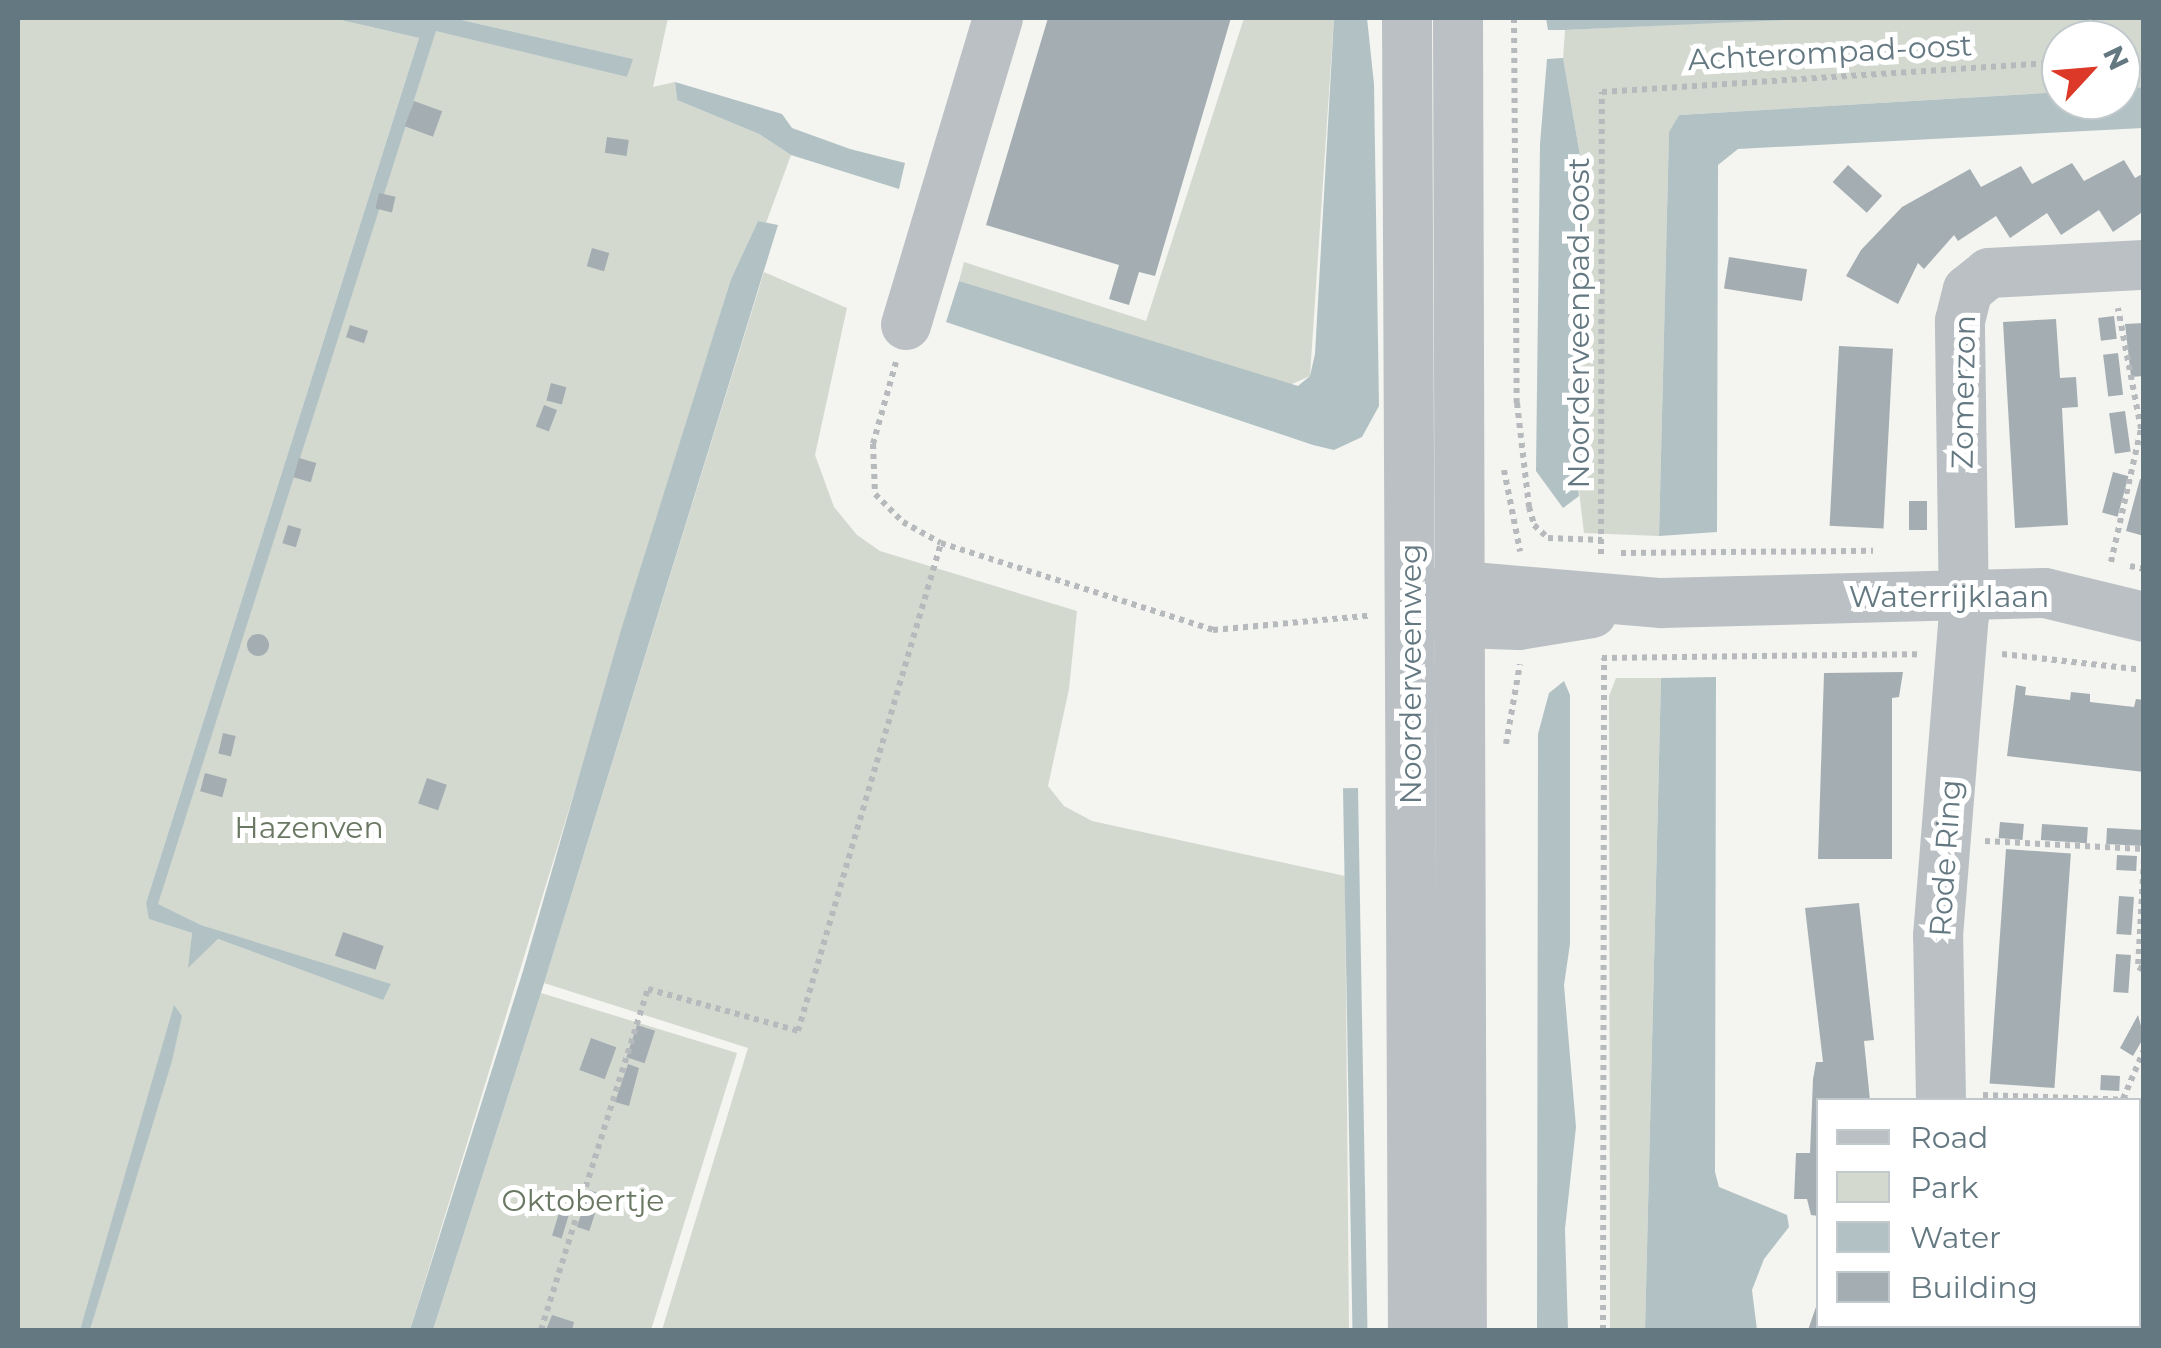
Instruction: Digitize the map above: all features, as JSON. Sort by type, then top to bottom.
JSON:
[{"type":"street","points":[[906,324],[998,18]]},
{"type":"street","name":"Noorderveenweg","points":[[1407,18],[1413,1330]]},
{"type":"street","name":"Noorderveenweg","points":[[1458,18],[1462,1330]]},
{"type":"street","name":"Zomerzon","points":[[1964,604],[1960,321],[1968,290],[1988,273],[2127,266]]},
{"type":"street","name":"Waterrijklaan","points":[[1412,602],[1461,604],[1520,625],[1645,603],[1786,603],[1849,614],[2122,596]]},
{"type":"street","name":"Rode Ring","points":[[1942,1098],[1938,936],[1964,604]]},
{"type":"path","points":[[1514,18],[1517,403],[1529,508],[1534,526],[1548,538],[1602,540]]},
{"type":"path","name":"Achterompad-oost","points":[[1602,92],[2041,63]]},
{"type":"path","name":"Noorderveenpad-oost","points":[[1602,92],[1601,554],[1720,551]]},
{"type":"path","points":[[2122,596],[2142,429],[2127,266]]},
{"type":"path","points":[[906,324],[872,444],[875,494],[903,522],[941,543],[1213,630],[1387,614],[1412,602]]},
{"type":"path","points":[[542,1330],[648,989],[798,1031],[941,543]]},
{"type":"path","points":[[1603,1330],[1604,658],[1722,657]]},
{"type":"path","points":[[1946,840],[2144,849]]},
{"type":"path","points":[[2144,860],[2138,966],[2144,970]]},
{"type":"path","points":[[2124,1098],[2144,1050]]},
{"type":"green space","name":"Hazenven","points":[[18,18],[332,18],[419,38],[146,903],[150,919],[192,933],[189,966],[218,939],[382,999],[390,985],[201,925],[157,904],[436,30],[627,77],[632,59],[453,18],[668,18],[653,87],[675,82],[677,100],[759,134],[791,155],[766,223],[758,221],[731,279],[410,1330],[90,1330],[182,1016],[80,1330],[18,1330]]},
{"type":"green space","points":[[1244,18],[1334,18],[1310,376],[1285,387],[959,281],[964,262],[1146,321]]},
{"type":"green space","points":[[1804,18],[2143,18],[2143,87],[2141,20],[2041,20],[2041,93],[1679,115],[1669,133],[1659,536],[1584,533],[1574,448],[1580,155],[1563,59],[1565,30]]},
{"type":"green space","points":[[764,272],[847,308],[815,455],[834,507],[857,535],[880,551],[1077,611],[1069,689],[1048,786],[1064,806],[1092,821],[1345,876],[1349,1330],[662,1330],[748,1048],[544,983]]},
{"type":"green space","points":[[1616,678],[1661,678],[1645,1330],[1610,1330],[1609,696]]},
{"type":"green space","name":"Oktobertje","points":[[541,993],[737,1053],[651,1330],[433,1330]]},
{"type":"water","points":[[332,18],[453,18],[633,59],[627,77],[436,31],[158,904],[201,925],[391,984],[383,1000],[218,939],[188,968],[192,933],[149,919],[146,903],[419,38]]},
{"type":"water","points":[[1334,18],[1367,18],[1374,84],[1379,406],[1362,437],[1334,450],[1313,445],[946,322],[959,281],[1298,386],[1310,376],[1315,354]]},
{"type":"water","points":[[1546,18],[1829,18],[1548,30]]},
{"type":"water","points":[[1563,58],[1580,155],[1574,448],[1579,496],[1563,508],[1536,471],[1540,144],[1547,59]]},
{"type":"water","points":[[675,82],[782,114],[792,128],[905,163],[899,189],[791,155],[759,134],[677,100]]},
{"type":"water","points":[[2141,87],[2143,128],[1738,149],[1718,165],[1717,532],[1659,536],[1669,132],[1679,115],[2041,93],[2041,120],[2141,120]]},
{"type":"water","points":[[758,221],[778,225],[541,993],[433,1330],[410,1330],[523,971],[621,630],[731,279]]},
{"type":"water","points":[[1716,677],[1715,1172],[1719,1187],[1787,1215],[1789,1227],[1764,1259],[1752,1290],[1757,1330],[1645,1330],[1661,678]]},
{"type":"water","points":[[1564,681],[1570,695],[1570,944],[1564,985],[1576,1127],[1565,1229],[1568,1330],[1537,1330],[1538,734],[1549,693]]},
{"type":"water","points":[[1343,788],[1358,788],[1367,1330],[1352,1330]]},
{"type":"water","points":[[174,1005],[182,1016],[172,1061],[90,1330],[80,1330]]},
{"type":"building","points":[[1048,18],[1231,18],[1155,276],[1139,272],[1129,305],[1109,299],[1119,265],[986,225]]},
{"type":"building","points":[[414,101],[442,111],[433,137],[405,126]]},
{"type":"building","points":[[607,137],[629,140],[627,156],[605,153]]},
{"type":"building","points":[[2124,160],[2135,178],[2144,173],[2144,211],[2113,232],[2099,210],[2061,235],[2047,213],[2010,238],[1996,216],[1958,241],[1954,235],[1924,269],[1918,263],[1898,304],[1846,276],[1861,250],[1902,207],[1970,169],[1981,187],[2021,166],[2032,184],[2072,163],[2084,181]]},
{"type":"building","points":[[1848,165],[1882,196],[1867,213],[1833,182]]},
{"type":"building","points":[[379,193],[396,197],[392,212],[375,209]]},
{"type":"building","points":[[592,248],[609,253],[604,271],[587,266]]},
{"type":"building","points":[[1729,257],[1807,269],[1802,301],[1724,289]]},
{"type":"building","points":[[2114,316],[2117,339],[2101,341],[2098,318]]},
{"type":"building","points":[[2056,319],[2060,378],[2076,377],[2078,407],[2062,408],[2068,525],[2015,528],[2003,322]]},
{"type":"building","points":[[2144,323],[2144,376],[2131,377],[2125,324]]},
{"type":"building","points":[[350,325],[368,331],[364,343],[346,337]]},
{"type":"building","points":[[1839,346],[1893,349],[1884,529],[1830,526]]},
{"type":"building","points":[[2118,353],[2123,395],[2108,397],[2103,355]]},
{"type":"building","points":[[551,383],[566,387],[562,405],[546,400]]},
{"type":"building","points":[[544,405],[557,410],[549,431],[536,426]]},
{"type":"building","points":[[2125,411],[2131,452],[2115,454],[2109,413]]},
{"type":"building","points":[[299,458],[316,463],[311,482],[293,477]]},
{"type":"building","points":[[2113,472],[2128,476],[2118,517],[2102,513]]},
{"type":"building","points":[[2140,479],[2144,480],[2144,536],[2126,531]]},
{"type":"building","points":[[1909,501],[1927,501],[1927,530],[1909,530]]},
{"type":"building","points":[[288,525],[301,529],[296,547],[282,543]]},
{"type":"building","points":[[258,634],[266,637],[266,653],[258,656],[250,653],[247,645],[250,637]]},
{"type":"building","points":[[1903,672],[1899,697],[1892,698],[1892,859],[1818,859],[1824,673]]},
{"type":"building","points":[[2016,685],[2026,687],[2025,695],[2070,700],[2071,692],[2090,694],[2090,702],[2134,707],[2136,699],[2144,700],[2144,772],[2007,756]]},
{"type":"building","points":[[223,733],[236,736],[231,756],[218,753]]},
{"type":"building","points":[[205,773],[227,779],[222,797],[200,791]]},
{"type":"building","points":[[427,778],[447,785],[438,810],[418,804]]},
{"type":"building","points":[[2000,822],[2024,824],[2023,840],[1999,838]]},
{"type":"building","points":[[2042,824],[2088,827],[2087,843],[2041,840]]},
{"type":"building","points":[[2107,828],[2144,830],[2143,846],[2106,844]]},
{"type":"building","points":[[2006,849],[2071,854],[2054,1088],[1990,1083]]},
{"type":"building","points":[[2117,855],[2137,856],[2136,871],[2116,870]]},
{"type":"building","points":[[2119,896],[2134,897],[2131,935],[2116,934]]},
{"type":"building","points":[[1859,903],[1874,1040],[1864,1041],[1870,1098],[1816,1098],[1816,1216],[1811,1215],[1807,1199],[1794,1199],[1796,1153],[1810,1153],[1813,1079],[1816,1062],[1823,1062],[1805,908]]},
{"type":"building","points":[[343,932],[384,946],[376,970],[335,956]]},
{"type":"building","points":[[2116,954],[2131,955],[2128,993],[2113,992]]},
{"type":"building","points":[[2138,1015],[2144,1037],[2133,1056],[2120,1048]]},
{"type":"building","points":[[637,1025],[655,1031],[645,1063],[626,1057]]},
{"type":"building","points":[[591,1038],[616,1047],[605,1079],[579,1070]]},
{"type":"building","points":[[628,1064],[639,1068],[629,1106],[615,1102]]},
{"type":"building","points":[[2101,1075],[2120,1076],[2119,1091],[2100,1090]]},
{"type":"building","points":[[589,1190],[601,1194],[589,1231],[577,1227]]},
{"type":"building","points":[[562,1203],[572,1206],[562,1238],[552,1236]]},
{"type":"building","points":[[1816,1307],[1816,1328],[1865,1328],[1864,1330],[1808,1330]]},
{"type":"building","points":[[552,1315],[574,1322],[572,1330],[546,1330]]},
{"type":"building","points":[[1989,1328],[2054,1328],[2054,1330]]}]
